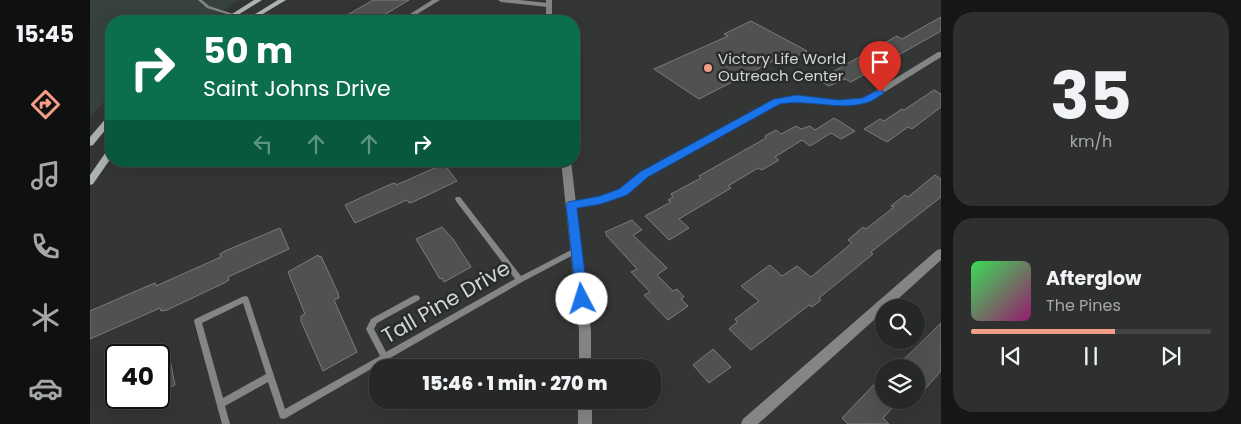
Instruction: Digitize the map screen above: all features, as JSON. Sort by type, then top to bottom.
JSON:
[{"type":"main road","points":[[234,15],[259,0]]},
{"type":"main road","points":[[257,15],[283,0]]},
{"type":"main road","points":[[90,143],[105,125]]},
{"type":"main road","points":[[90,182],[105,160]]},
{"type":"street","points":[[412,15],[437,0]]},
{"type":"street","points":[[501,0],[549,3]]},
{"type":"street","points":[[572,205],[601,200],[623,192],[644,174],[777,101],[797,98],[838,103],[864,101],[941,54]]},
{"type":"street","points":[[567,167],[585,331],[585,359]]},
{"type":"street","points":[[748,424],[941,253]]},
{"type":"street","points":[[585,409],[585,424]]},
{"type":"lane","points":[[200,0],[208,6],[234,15]]},
{"type":"lane","points":[[458,199],[520,280]]},
{"type":"lane","name":"Tall Pine Drive","points":[[220,404],[198,321],[245,300],[284,415],[520,280],[577,250]]},
{"type":"lane","points":[[385,358],[370,329],[374,321],[416,298]]},
{"type":"lane","points":[[226,424],[220,404],[270,376]]},
{"type":"shaded area","points":[[90,0],[240,0],[216,15],[105,15],[105,101],[90,117]]},
{"type":"building","points":[[373,0],[409,0],[384,15],[347,15]]},
{"type":"building","points":[[941,17],[941,31],[851,82],[845,79],[829,86],[818,80],[897,36],[902,39]]},
{"type":"building","name":"Victory Life World Outreach Center","points":[[751,21],[807,51],[780,65],[773,61],[699,99],[654,69],[728,36],[724,34]]},
{"type":"building","points":[[934,90],[941,94],[941,107],[912,129],[908,127],[887,142],[864,129],[880,119],[884,121],[902,109],[904,110]]},
{"type":"building","points":[[834,118],[855,131],[841,139],[831,133],[810,146],[802,140],[775,157],[779,160],[762,170],[758,168],[728,186],[731,188],[679,219],[689,228],[669,240],[645,216],[671,202],[668,200],[673,197],[671,194],[701,178],[699,176],[766,138],[765,136],[776,130],[781,134],[796,126],[801,129],[810,126],[815,130]]},
{"type":"building","points":[[437,167],[446,167],[457,181],[413,202],[409,203],[407,200],[355,223],[345,205],[391,184],[395,183],[396,185]]},
{"type":"building","points":[[935,175],[941,179],[941,197],[871,252],[873,254],[819,298],[821,300],[812,307],[809,305],[751,350],[729,329],[737,322],[735,319],[759,301],[741,286],[770,265],[782,276],[797,266],[811,277],[852,243],[848,240],[863,227],[866,229],[894,207],[891,206],[905,195],[908,197]]},
{"type":"building","points":[[632,220],[642,230],[633,235],[667,268],[657,275],[673,291],[677,289],[684,297],[681,299],[688,306],[668,320],[644,295],[650,292],[631,272],[637,269],[606,235],[605,232]]},
{"type":"building","points":[[442,227],[453,239],[471,267],[444,282],[442,278],[440,279],[416,239]]},
{"type":"building","points":[[280,228],[289,249],[228,277],[229,280],[224,283],[167,310],[161,311],[160,308],[90,339],[90,311],[155,283],[156,286],[221,257],[220,254],[225,251]]},
{"type":"building","points":[[318,255],[319,257],[321,256],[338,293],[339,298],[334,300],[357,352],[323,371],[301,321],[301,316],[305,314],[288,272]]},
{"type":"building","points":[[941,323],[941,371],[925,389],[925,359],[904,359],[914,349],[925,349],[925,339]]},
{"type":"building","points":[[713,349],[731,367],[709,383],[693,365]]},
{"type":"building","points":[[170,360],[175,385],[170,388]]},
{"type":"building","points":[[875,383],[875,409],[892,409],[883,418],[889,424],[848,424],[842,418]]},
{"type":"place","name":"Victory Life World Outreach Center","points":[[708,68]]},
{"type":"route","points":[[582,299],[572,205],[601,200],[623,192],[644,174],[777,101],[797,98],[838,103],[864,101],[880,92]]}]
